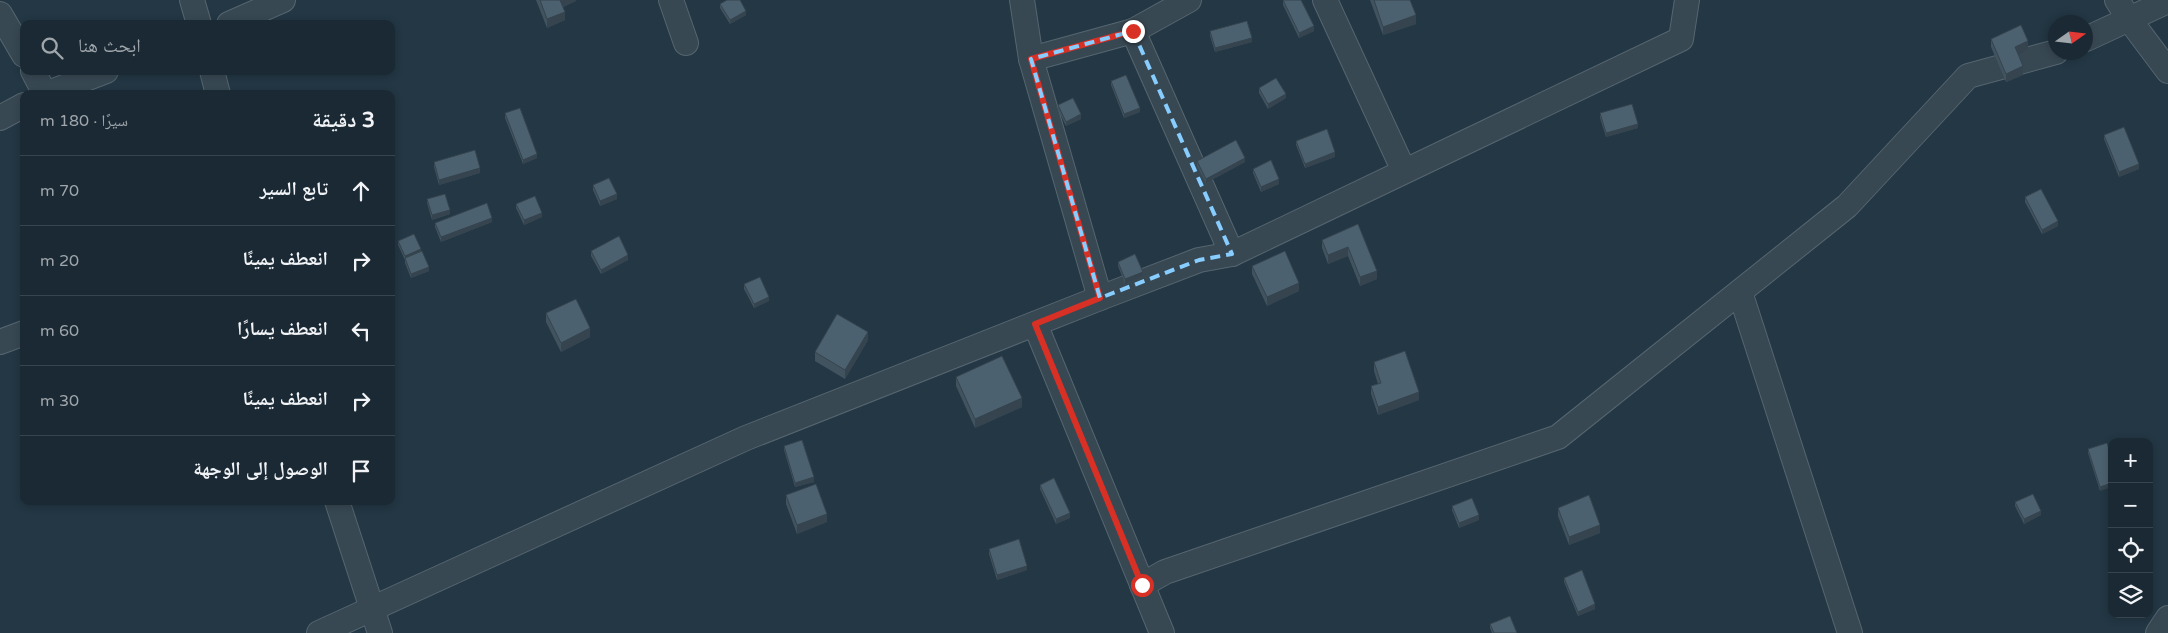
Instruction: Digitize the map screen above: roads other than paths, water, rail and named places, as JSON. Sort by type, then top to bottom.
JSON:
[{"type":"street","points":[[192,0],[199,20]]},
{"type":"street","points":[[238,20],[283,0]]},
{"type":"street","points":[[672,0],[686,44]]},
{"type":"street","points":[[1022,0],[1031,59],[1100,298]]},
{"type":"street","points":[[1031,59],[1133,31],[1190,0]]},
{"type":"street","points":[[1325,0],[1404,171]]},
{"type":"street","points":[[319,633],[746,438],[1199,260],[1232,254],[1681,38],[1687,0]]},
{"type":"street","points":[[2093,34],[2123,10],[2168,1]]},
{"type":"street","points":[[2123,10],[2168,71]]},
{"type":"street","points":[[0,14],[20,49]]},
{"type":"street","points":[[1133,31],[1232,254]]},
{"type":"street","points":[[1142,585],[1165,572],[1558,437],[1847,206],[1968,76],[2048,54]]},
{"type":"street","points":[[34,75],[44,90]]},
{"type":"street","points":[[56,90],[96,75]]},
{"type":"street","points":[[213,75],[217,90]]},
{"type":"street","points":[[0,118],[20,107]]},
{"type":"street","points":[[1740,292],[1850,633]]},
{"type":"street","points":[[1035,324],[1162,633]]},
{"type":"street","points":[[0,342],[20,334]]},
{"type":"street","points":[[338,505],[380,633]]},
{"type":"street","points":[[2158,633],[2168,618]]}]
